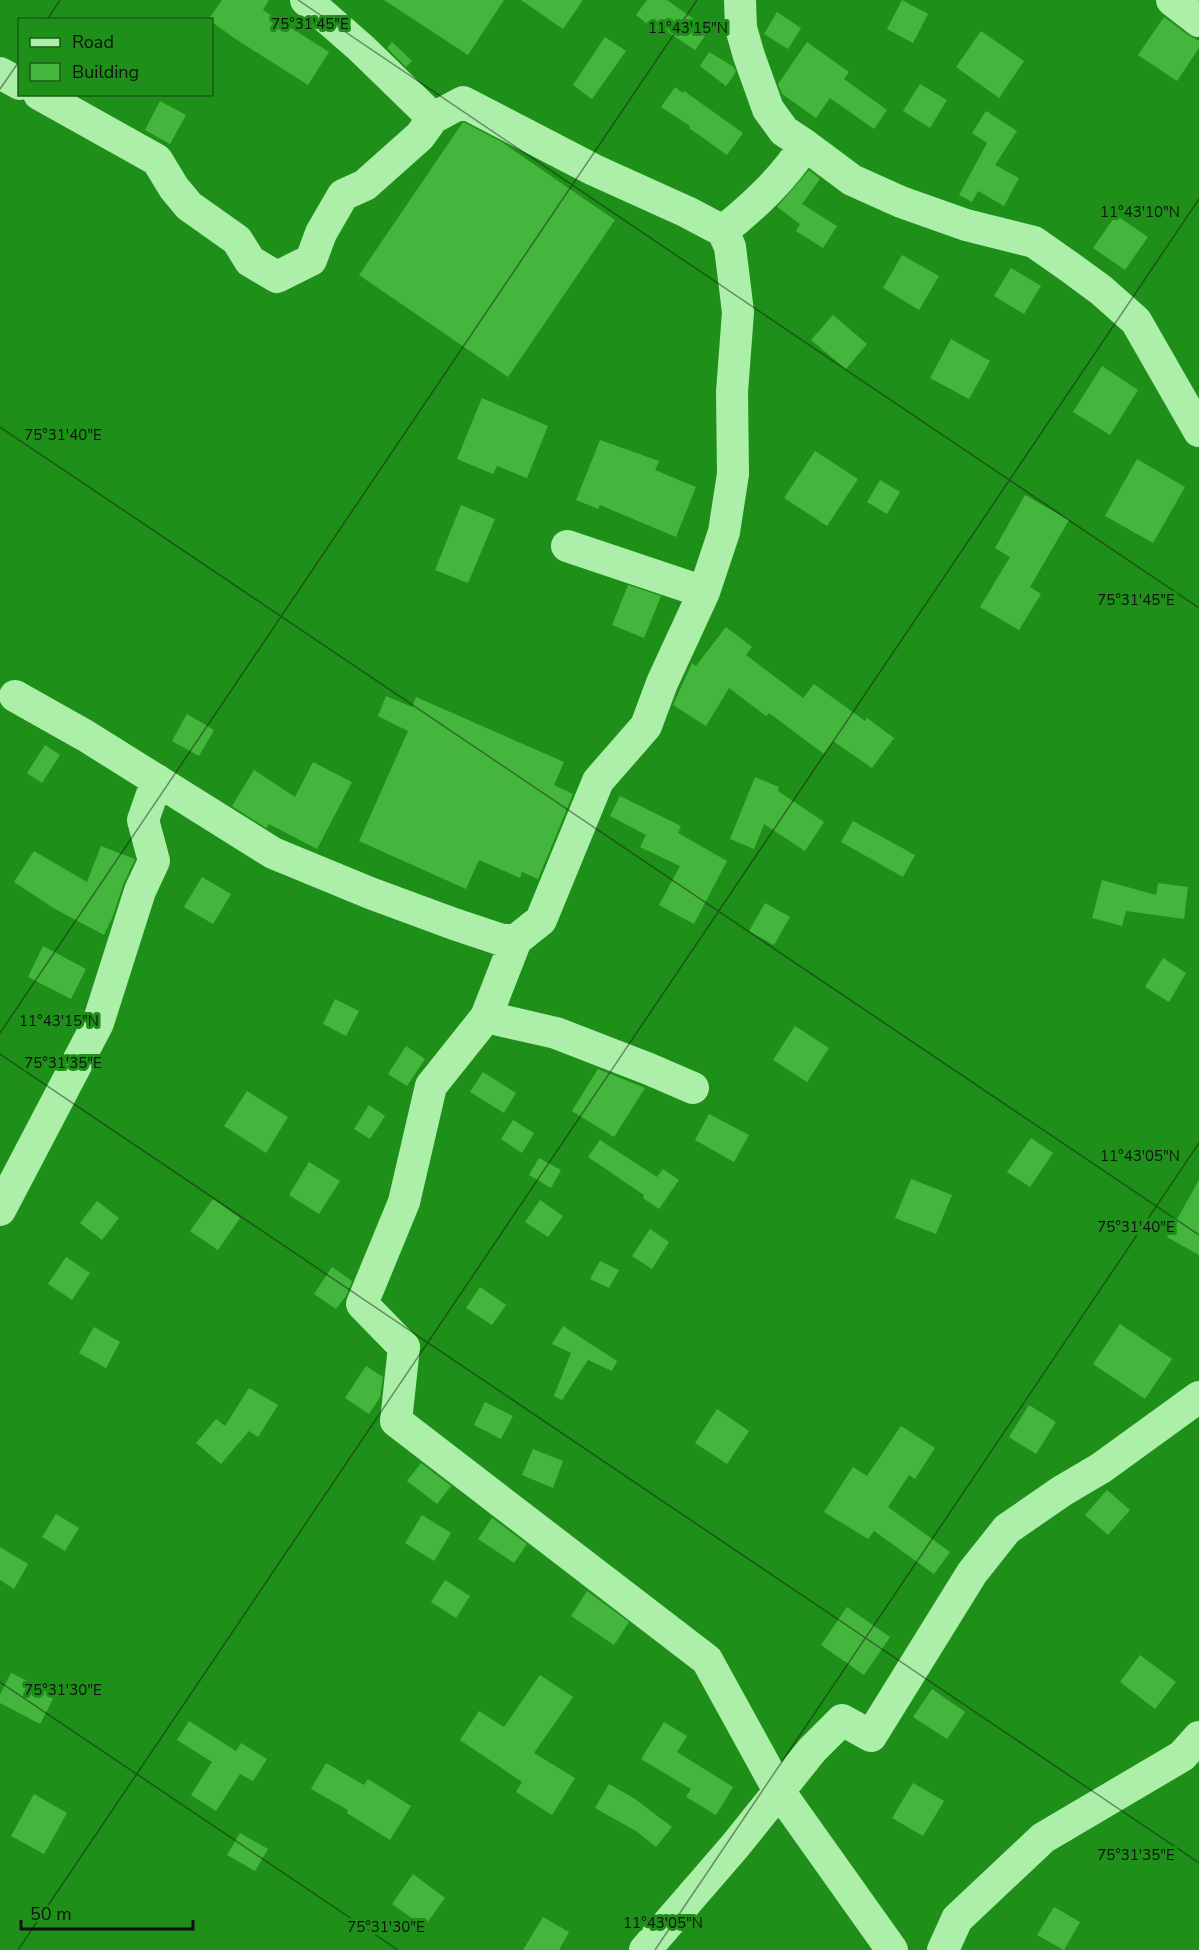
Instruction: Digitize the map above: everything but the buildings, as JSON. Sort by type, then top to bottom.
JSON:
[{"type":"street","points":[[306,0],[361,48],[433,118]]},
{"type":"street","points":[[740,0],[741,28],[768,109],[784,131],[852,180],[901,202],[966,225],[1034,242],[1071,268],[1101,290],[1136,321],[1199,431]]},
{"type":"street","points":[[1172,0],[1199,21]]},
{"type":"street","points":[[0,73],[18,83]]},
{"type":"street","points":[[43,96],[157,160],[174,189],[189,206],[237,240],[250,261],[277,277],[311,260],[321,233],[343,195],[365,185],[420,136],[433,118],[463,102],[594,170],[723,231],[730,247],[738,312],[732,393],[733,474],[724,531],[704,592],[662,683],[646,726],[598,781],[540,920],[516,940],[486,1017],[431,1086],[404,1202],[362,1304],[404,1347],[396,1421],[707,1660],[779,1791],[892,1950]]},
{"type":"street","points":[[723,231],[760,201],[791,167],[806,145]]},
{"type":"street","points":[[567,546],[704,592]]},
{"type":"street","points":[[15,696],[86,736],[273,853],[370,893],[454,924],[502,940],[516,940]]},
{"type":"street","points":[[0,1210],[98,1023],[140,891],[154,861],[143,820],[157,780]]},
{"type":"street","points":[[486,1017],[556,1033],[649,1068],[693,1088]]},
{"type":"street","points":[[645,1950],[735,1846],[812,1750],[842,1720],[871,1736],[972,1573],[1007,1529],[1062,1491],[1101,1468],[1199,1397]]},
{"type":"street","points":[[943,1950],[957,1919],[1043,1838],[1182,1756],[1199,1737]]}]
